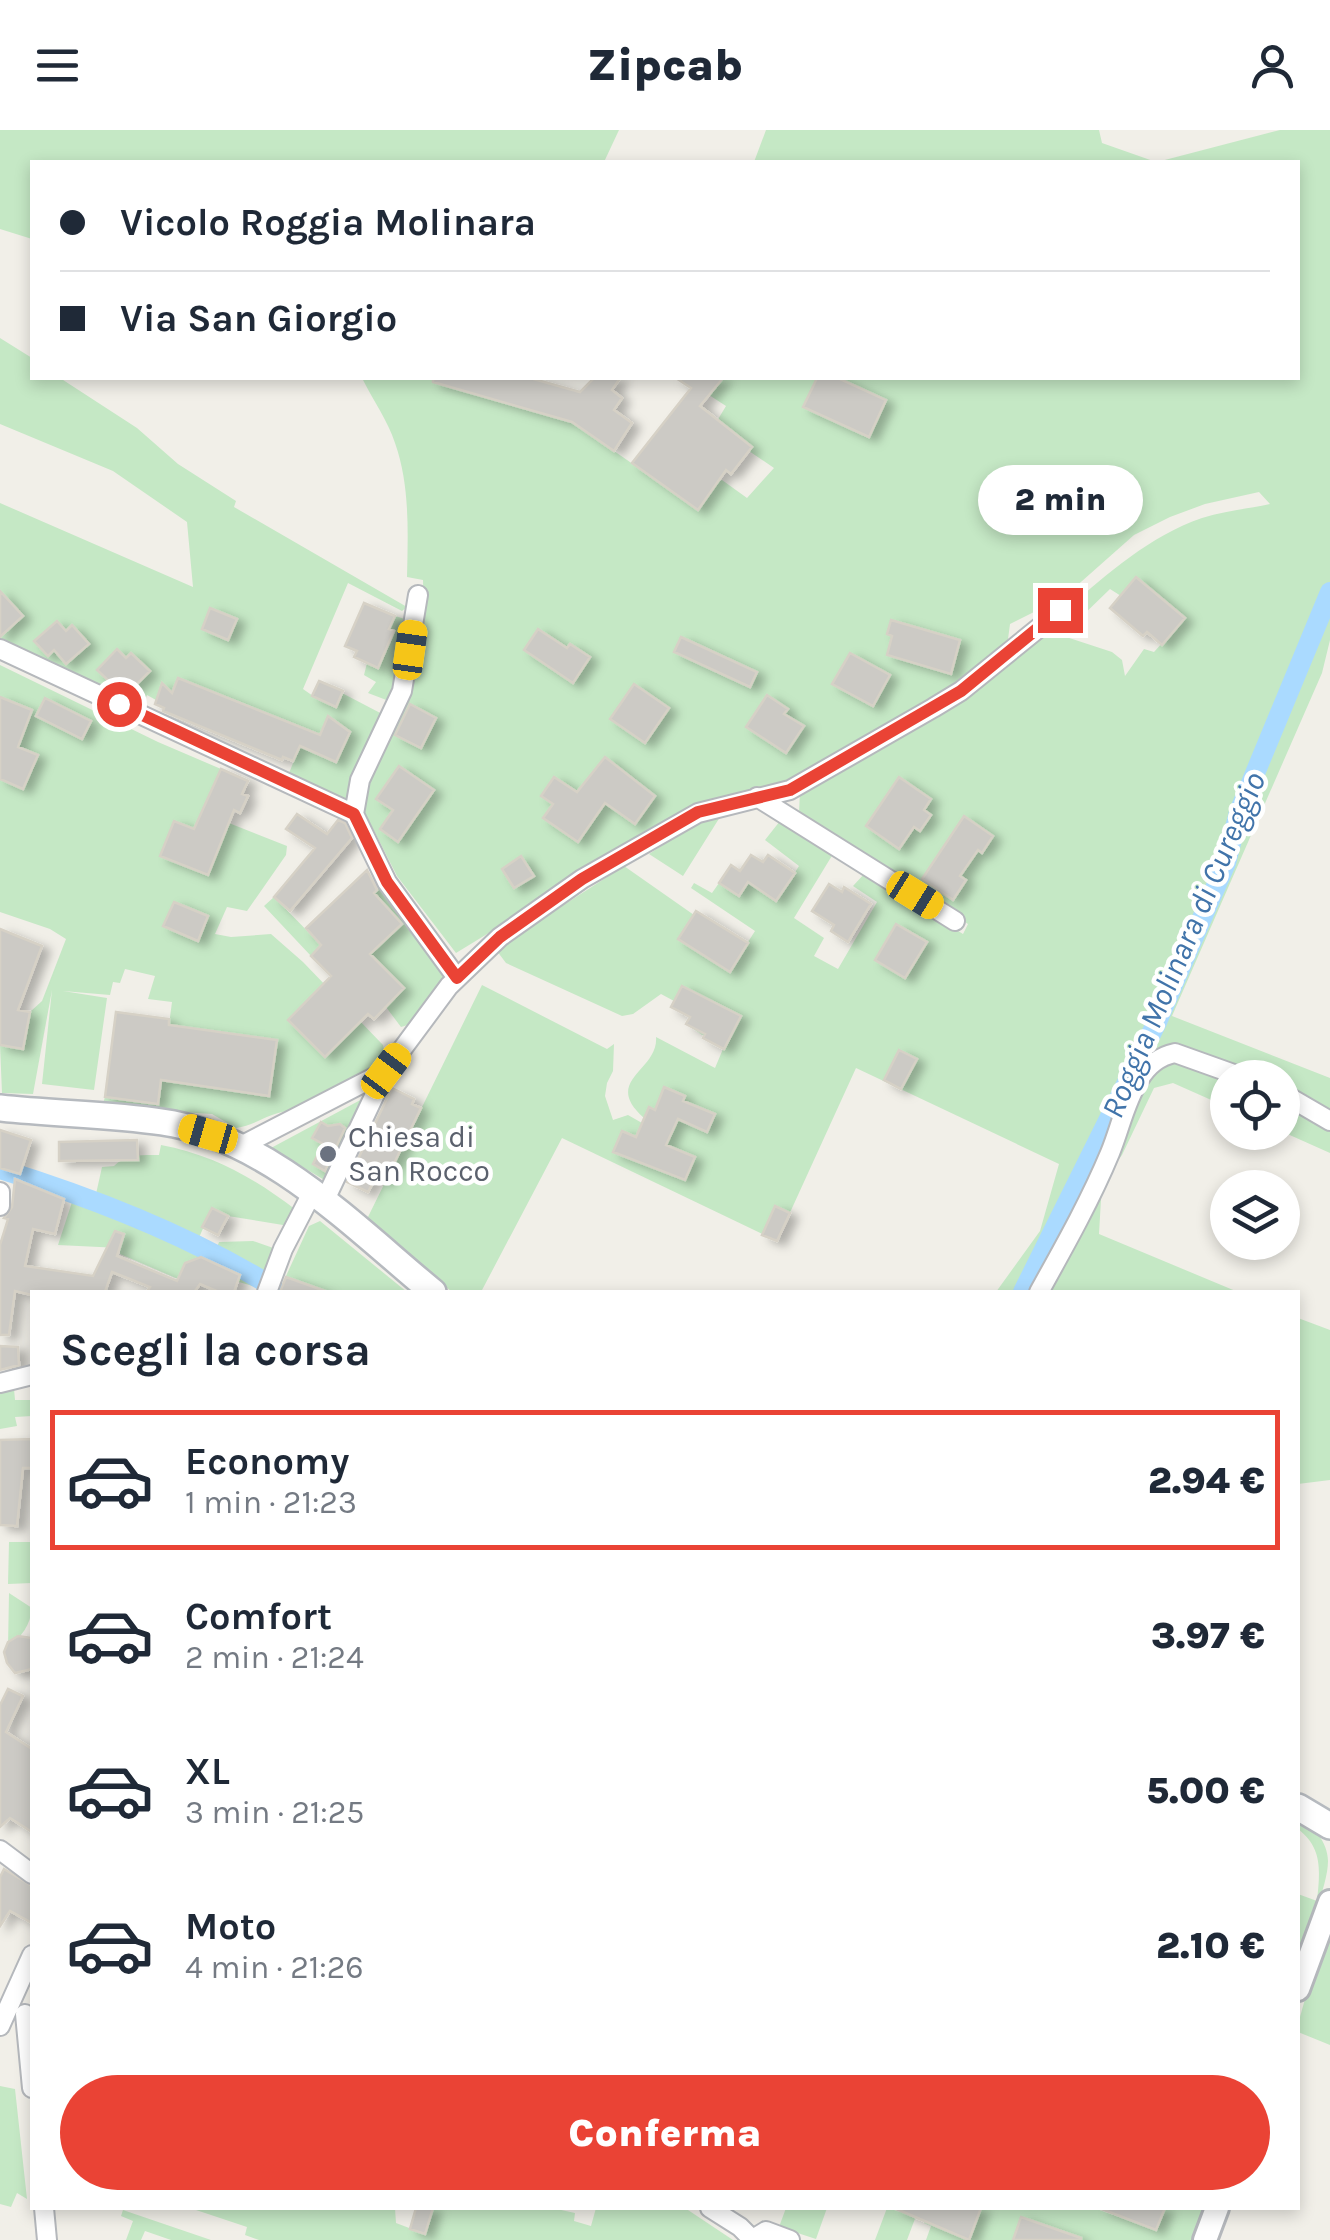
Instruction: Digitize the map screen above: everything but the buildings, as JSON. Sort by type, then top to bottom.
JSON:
[{"type":"main road","points":[[0,1108],[164,1122],[239,1147],[318,1198],[431,1290]]},
{"type":"main road","points":[[1300,1809],[1330,1826]]},
{"type":"street","points":[[418,595],[402,691],[360,780],[354,814],[387,882],[457,978]]},
{"type":"street","points":[[270,1285],[283,1248],[318,1198],[386,1071],[457,978],[500,937],[582,879],[698,812],[790,790],[961,691],[1060,610]]},
{"type":"street","points":[[0,649],[354,814]]},
{"type":"street","points":[[758,797],[955,920]]},
{"type":"street","points":[[1040,1290],[1110,1154],[1139,1078],[1151,1065],[1175,1053],[1210,1066]]},
{"type":"street","points":[[239,1147],[386,1071]]},
{"type":"street","points":[[1300,1103],[1330,1120]]},
{"type":"street","points":[[0,1192],[0,1206]]},
{"type":"street","points":[[0,1383],[30,1376]]},
{"type":"street","points":[[0,1850],[30,1872]]},
{"type":"street","points":[[1300,1984],[1330,1902]]},
{"type":"street","points":[[30,1961],[13,2015],[30,2080]]},
{"type":"street","points":[[44,2210],[47,2240]]},
{"type":"street","points":[[713,2210],[753,2240],[766,2231],[790,2240]]},
{"type":"street","points":[[1205,2240],[1215,2210]]},
{"type":"green space","points":[[0,130],[619,130],[605,160],[30,160],[30,238],[0,229]]},
{"type":"green space","points":[[766,130],[1099,130],[1102,143],[1150,160],[755,160]]},
{"type":"green space","points":[[1280,130],[1330,130],[1330,640],[1322,673],[1172,1016],[1284,1060],[1210,1060],[1210,1099],[1173,1083],[1154,1088],[1122,1155],[1102,1182],[1099,1234],[1233,1290],[997,1290],[1040,1231],[1059,1164],[856,1068],[777,1241],[562,1138],[482,1290],[450,1290],[367,1219],[482,985],[607,1049],[614,1044],[613,1071],[605,1096],[613,1120],[628,1115],[642,1123],[644,1118],[628,1094],[635,1076],[655,1049],[656,1037],[715,1068],[723,1049],[686,1024],[689,1017],[671,1007],[674,1001],[661,994],[633,1014],[622,1016],[506,963],[497,951],[505,943],[624,866],[694,915],[678,940],[729,972],[755,931],[691,888],[694,883],[712,893],[719,883],[739,895],[748,882],[777,900],[799,866],[765,840],[780,821],[833,854],[794,918],[824,938],[814,956],[838,969],[877,902],[853,886],[865,873],[963,934],[968,924],[799,813],[800,791],[959,704],[1033,642],[1051,632],[1112,652],[1122,660],[1125,676],[1144,649],[1154,652],[1185,618],[1137,577],[1121,596],[1110,589],[1075,623],[1069,623],[1068,608],[1114,569],[1165,535],[1202,518],[1270,504],[1259,492],[1205,504],[1134,535],[1064,597],[1010,624],[1008,639],[957,687],[789,781],[699,805],[456,953],[397,876],[364,811],[369,785],[410,685],[424,622],[423,580],[407,577],[407,509],[400,459],[363,380],[443,380],[442,384],[572,422],[698,509],[717,482],[722,480],[747,498],[774,468],[717,421],[726,406],[709,395],[721,380],[1300,380],[1300,160],[1165,160]]},
{"type":"green space","points":[[0,338],[30,357],[30,380],[63,380],[137,428],[178,464],[236,501],[234,507],[407,607],[402,611],[348,583],[303,689],[313,696],[319,681],[386,716],[346,803],[287,778],[300,746],[246,727],[253,707],[227,697],[220,714],[203,688],[178,678],[171,696],[160,692],[156,700],[147,695],[143,705],[0,639],[0,503],[193,587],[187,522],[113,471],[0,424]]},
{"type":"green space","points":[[395,616],[405,619],[389,701],[368,693],[376,682],[364,675],[367,663],[393,631],[389,629]]},
{"type":"green space","points":[[0,665],[221,769],[201,812],[287,846],[286,855],[247,911],[227,907],[215,934],[271,934],[383,1045],[386,1063],[295,1111],[280,1112],[236,1128],[212,1114],[102,1107],[105,1097],[158,1104],[161,1080],[269,1095],[277,1040],[169,1025],[172,1002],[148,999],[155,976],[125,969],[120,983],[113,982],[110,995],[63,991],[107,998],[94,1090],[42,1084],[52,990],[33,1094],[2,1093],[0,1045],[23,1048],[30,1012],[42,1001],[66,939],[50,929],[0,912]]},
{"type":"green space","points":[[720,817],[683,876],[649,854],[694,825]]},
{"type":"green space","points":[[382,886],[443,977],[418,1022],[401,1027],[386,1007],[404,987],[370,954],[402,923],[382,901],[363,918],[355,910]]},
{"type":"green space","points":[[274,897],[321,945],[311,956],[264,906]]},
{"type":"green space","points":[[1300,1066],[1330,1078],[1330,1153],[1300,1140]]},
{"type":"green space","points":[[366,1097],[326,1181],[271,1148]]},
{"type":"green space","points":[[161,1145],[233,1169],[296,1210],[289,1226],[228,1216],[212,1208],[194,1249],[215,1253],[219,1242],[253,1241],[279,1250],[263,1289],[239,1282],[239,1275],[201,1257],[185,1263],[178,1279],[120,1254],[120,1248],[58,1245],[73,1199],[62,1193],[64,1182],[96,1194],[102,1167],[135,1156],[159,1155]]},
{"type":"green space","points":[[320,1221],[405,1290],[303,1290],[305,1283],[286,1276],[309,1226]]},
{"type":"green space","points":[[1300,1319],[1330,1330],[1330,1480],[1300,1484]]},
{"type":"green space","points":[[14,1389],[15,1400],[30,1400],[30,1416],[15,1417],[17,1426],[0,1429],[0,1393]]},
{"type":"green space","points":[[9,1542],[30,1542],[30,1583],[8,1584]]},
{"type":"green space","points":[[9,1593],[30,1607],[30,1616],[24,1630],[8,1647]]},
{"type":"green space","points":[[1300,1817],[1318,1834],[1328,1861],[1321,1897],[1300,1955],[1300,1895],[1317,1901],[1319,1870],[1316,1852],[1300,1831]]},
{"type":"green space","points":[[1330,1930],[1330,2045],[1300,2033],[1300,2017],[1316,1960]]},
{"type":"green space","points":[[0,2086],[15,2089],[27,2199],[17,2193],[11,2207],[0,2204]]},
{"type":"green space","points":[[123,2210],[211,2240],[171,2240],[145,2231],[141,2240],[126,2240],[133,2221],[121,2216]]},
{"type":"green space","points":[[196,2210],[395,2210],[396,2223],[425,2234],[432,2210],[561,2210],[575,2213],[574,2221],[591,2226],[595,2210],[688,2210],[733,2240],[259,2240],[245,2235],[247,2227]]},
{"type":"green space","points":[[785,2210],[826,2210],[816,2239],[779,2227]]},
{"type":"green space","points":[[886,2210],[918,2210],[907,2240],[875,2240]]},
{"type":"green space","points":[[929,2210],[1100,2210],[1156,2230],[1164,2210],[1205,2210],[1194,2240],[926,2240],[931,2226],[924,2223]]},
{"type":"waterway","name":"Roggia Molinara di Cureggio","points":[[1024,1290],[1157,1022],[1226,863],[1239,812],[1330,592]]},
{"type":"waterway","name":"Roggia Molinara di Cureggio","points":[[0,1169],[140,1219],[273,1287]]},
{"type":"place","name":"Chiesa di San Rocco","points":[[328,1154]]},
{"type":"route","points":[[119,704],[354,814],[387,882],[457,978],[500,937],[582,879],[698,812],[790,790],[961,691],[1060,610]]}]
